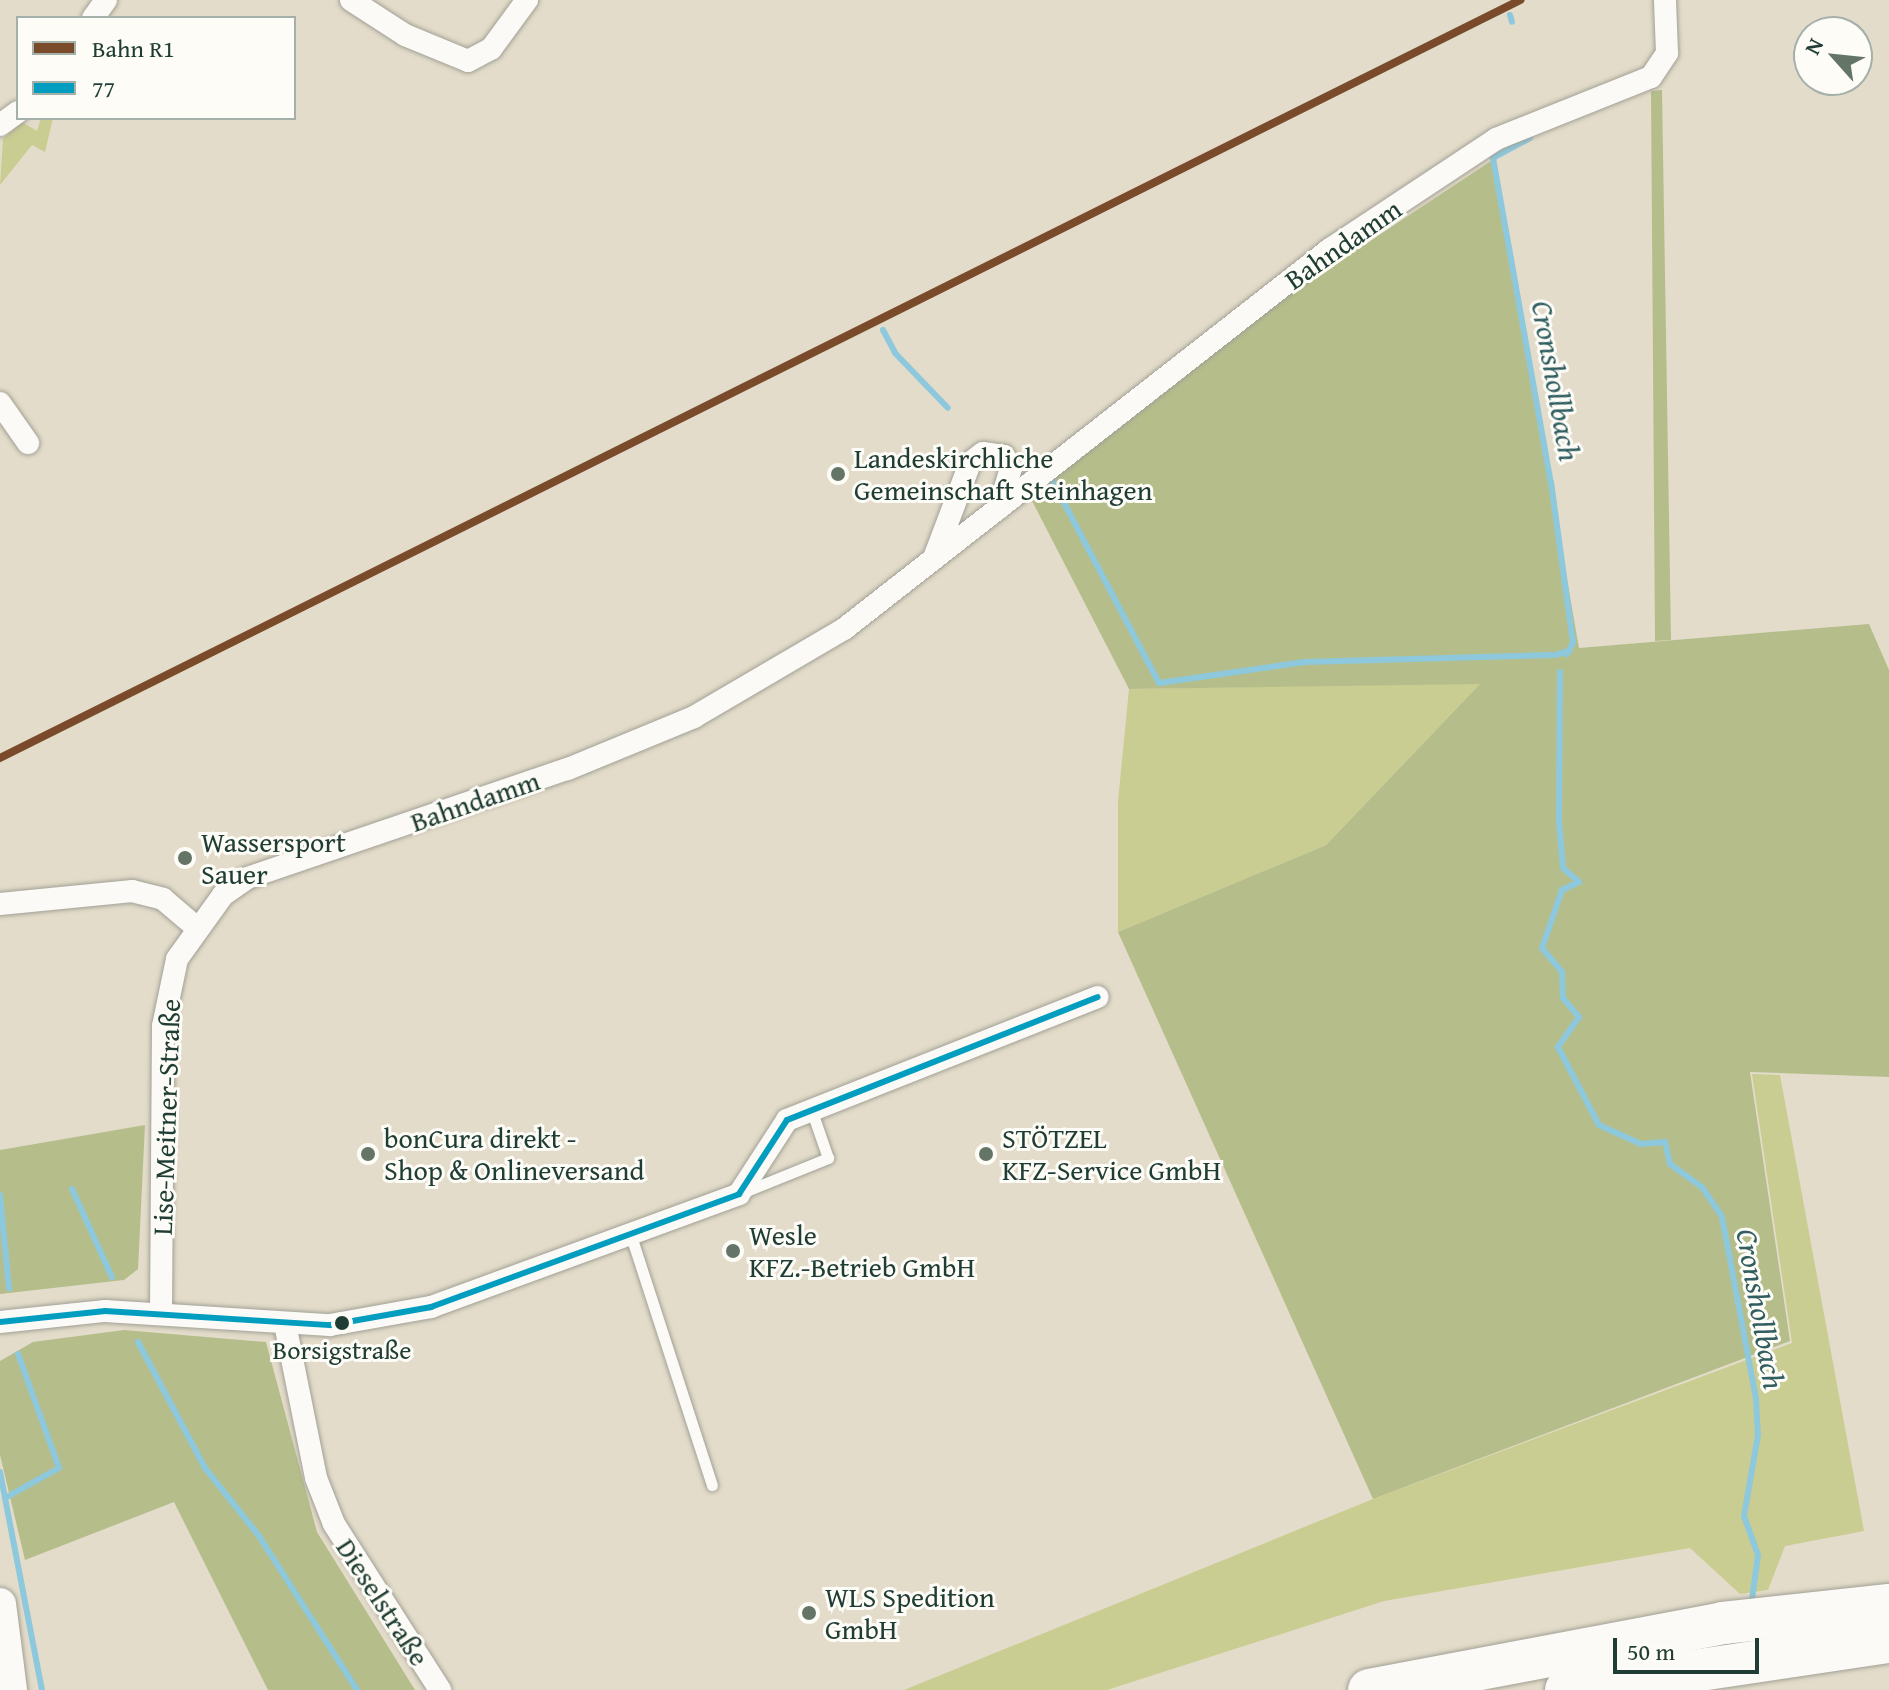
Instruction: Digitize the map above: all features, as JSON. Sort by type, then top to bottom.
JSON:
[{"type":"highway","points":[[1369,1690],[1800,1632],[1889,1605]]},
{"type":"highway","points":[[1800,1632],[1889,1642]]},
{"type":"highway","points":[[1566,1690],[1725,1642]]},
{"type":"main road","points":[[0,1604],[11,1690]]},
{"type":"street","points":[[351,0],[405,35],[468,61],[491,49],[527,0]]},
{"type":"street","name":"Bahndamm","points":[[196,927],[247,878],[568,769],[694,717],[844,629],[1330,249],[1496,139],[1651,77],[1667,53],[1665,0]]},
{"type":"street","points":[[0,403],[28,443]]},
{"type":"street","points":[[933,559],[970,463],[983,453],[1004,456],[1011,468],[999,508]]},
{"type":"street","points":[[0,904],[132,891],[163,899],[196,927]]},
{"type":"street","name":"Lise-Meitner-Straße","points":[[161,1313],[163,1026],[177,959],[196,927]]},
{"type":"street","points":[[0,1322],[75,1312],[161,1313],[330,1325],[431,1307],[739,1194],[787,1120],[1098,997]]},
{"type":"street","name":"Dieselstraße","points":[[285,1324],[316,1478],[334,1524],[440,1690]]},
{"type":"lane","points":[[739,1194],[828,1158],[811,1108]]},
{"type":"lane","points":[[631,1236],[712,1485]]},
{"type":"green space","points":[[1662,90],[1671,640],[1655,641],[1651,91]]},
{"type":"green space","points":[[40,120],[53,120],[45,152],[32,145],[0,185],[3,139],[22,122],[37,131]]},
{"type":"green space","points":[[1494,159],[1579,648],[1869,624],[1889,670],[1889,1077],[1750,1072],[1790,1341],[1373,1499],[1118,932],[1326,845],[1480,684],[1129,689],[1030,497],[1275,304]]},
{"type":"green space","points":[[1481,683],[1326,845],[1118,932],[1118,801],[1129,689]]},
{"type":"green space","points":[[1752,1074],[1780,1075],[1864,1531],[1785,1546],[1768,1590],[1740,1594],[1690,1548],[1384,1601],[1107,1690],[904,1690],[1373,1499],[1792,1343]]},
{"type":"green space","points":[[145,1125],[138,1269],[124,1280],[0,1294],[0,1150]]},
{"type":"green space","points":[[124,1330],[266,1342],[317,1532],[415,1690],[268,1690],[174,1502],[25,1560],[0,1455],[0,1361],[33,1342]]},
{"type":"waterway","name":"Cronshollbach","points":[[1510,15],[1512,22]]},
{"type":"waterway","name":"Cronshollbach","points":[[1530,138],[1493,158],[1551,482],[1573,643],[1567,654]]},
{"type":"waterway","points":[[883,330],[895,353],[948,408]]},
{"type":"waterway","points":[[1053,482],[1159,683],[1304,662],[1551,655]]},
{"type":"waterway","points":[[1555,655],[1569,651]]},
{"type":"waterway","name":"Cronshollbach","points":[[1560,672],[1559,821],[1563,868],[1579,882],[1562,890],[1542,948],[1562,972],[1563,998],[1579,1017],[1558,1047],[1599,1125],[1641,1144],[1665,1142],[1670,1164],[1702,1187],[1722,1217],[1756,1399],[1758,1435],[1744,1516],[1758,1555],[1751,1607]]},
{"type":"waterway","points":[[72,1189],[112,1277]]},
{"type":"waterway","points":[[0,1195],[9,1289]]},
{"type":"waterway","points":[[138,1342],[205,1468],[259,1536],[357,1690]]},
{"type":"waterway","points":[[18,1354],[59,1468],[5,1498],[42,1690]]},
{"type":"waterway","points":[[0,1472],[5,1498]]},
{"type":"rail line","name":"R1","points":[[0,758],[1520,0]]},
{"type":"transit line","name":"77","points":[[0,1322],[105,1311],[330,1325],[431,1307],[739,1194],[787,1120],[1098,997]]},
{"type":"place","name":"Landeskirchliche Gemeinschaft Steinhagen","points":[[838,474]]},
{"type":"place","name":"Wassersport Sauer","points":[[185,858]]},
{"type":"place","name":"bonCura direkt - Shop & Onlineversand","points":[[368,1154]]},
{"type":"place","name":"STÖTZEL KFZ-Service GmbH","points":[[986,1154]]},
{"type":"place","name":"Wesle KFZ.-Betrieb GmbH","points":[[733,1251]]},
{"type":"place","name":"Borsigstraße","points":[[342,1323]]},
{"type":"place","name":"WLS Spedition GmbH","points":[[809,1613]]}]
